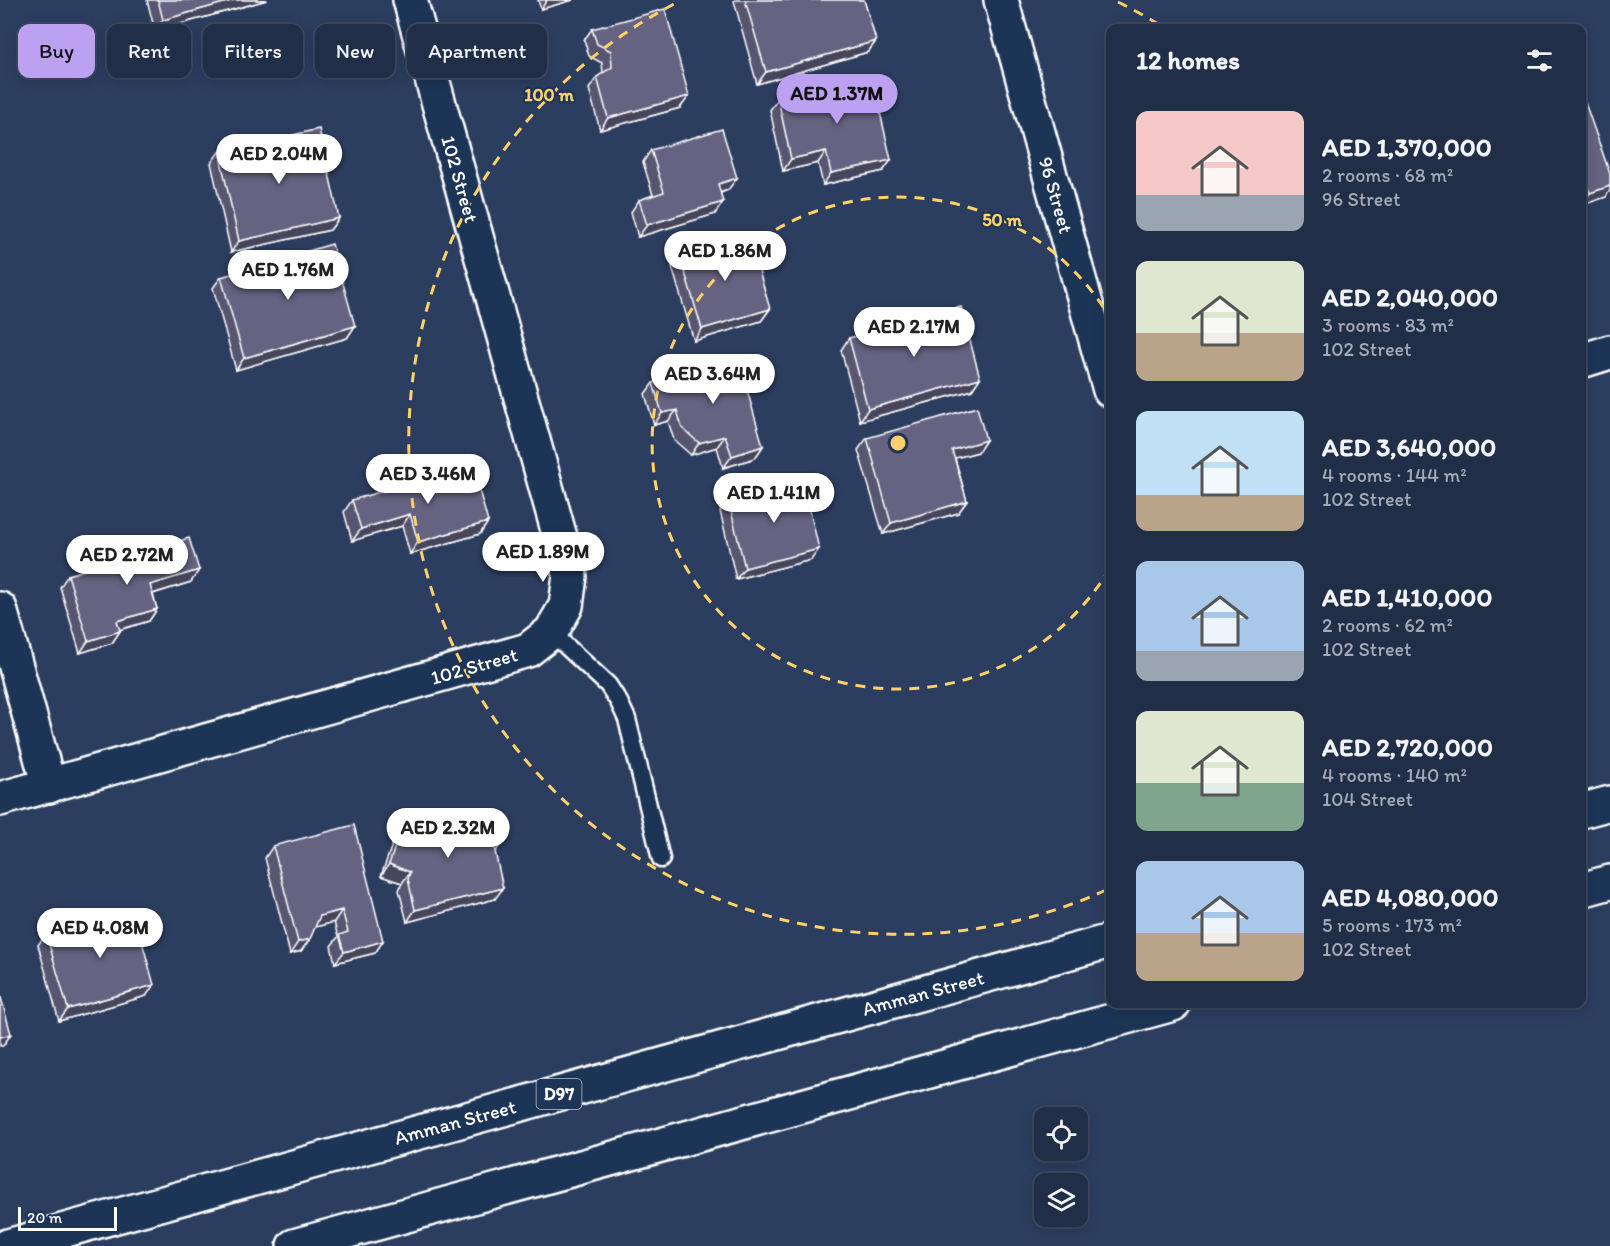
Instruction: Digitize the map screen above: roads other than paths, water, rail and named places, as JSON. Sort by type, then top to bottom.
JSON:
[{"type":"main road","name":"102 Street","points":[[0,799],[528,650],[551,632],[566,606],[570,576],[410,0]]},
{"type":"main road","name":"96 Street","points":[[1001,0],[1106,376]]},
{"type":"main road","points":[[1586,359],[1610,352]]},
{"type":"main road","points":[[0,609],[49,786]]},
{"type":"main road","points":[[1586,810],[1610,803]]},
{"type":"main road","points":[[1586,889],[1610,882]]},
{"type":"main road","name":"Amman Street","points":[[8,1246],[1106,942]]},
{"type":"main road","points":[[294,1246],[1158,1008]]},
{"type":"lane","points":[[551,632],[608,685],[619,702],[627,719],[661,859]]}]
